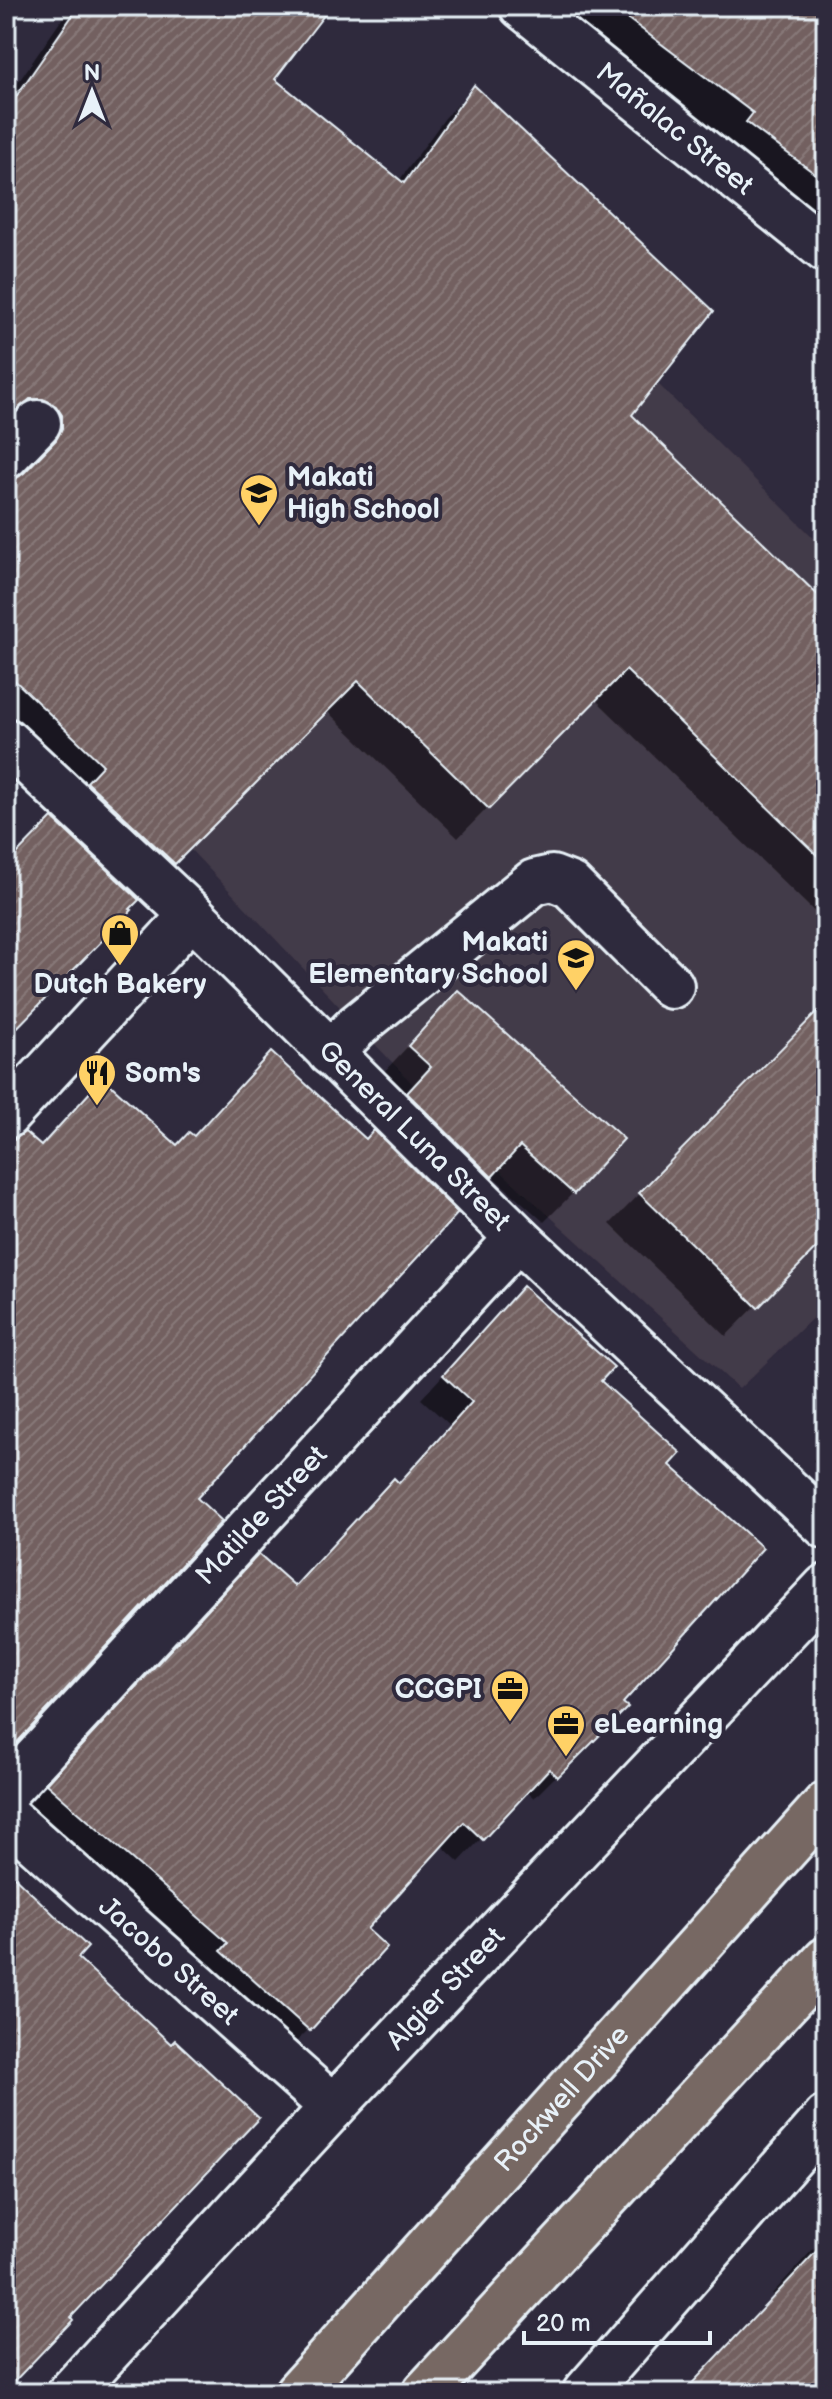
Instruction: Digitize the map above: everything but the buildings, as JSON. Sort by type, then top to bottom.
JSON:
[{"type":"main road","name":"Rockwell Drive","points":[[297,2393],[826,1804]]},
{"type":"main road","points":[[425,2393],[826,1960]]},
{"type":"street","name":"Mañalac Street","points":[[522,6],[826,250]]},
{"type":"street","points":[[6,456],[38,423]]},
{"type":"street","name":"General Luna Street","points":[[6,741],[192,915],[518,1238],[826,1526]]},
{"type":"street","points":[[330,1053],[357,1026],[534,882],[552,878],[570,885],[671,986]]},
{"type":"street","points":[[6,1116],[192,915]]},
{"type":"street","name":"Matilde Street","points":[[6,1791],[518,1238]]},
{"type":"street","name":"Algier Street","points":[[70,2393],[333,2107],[826,1587]]},
{"type":"street","name":"Jacobo Street","points":[[6,1816],[333,2107]]},
{"type":"street","points":[[585,2393],[826,2118]]},
{"type":"shaded area","name":"Makati Elementary School","points":[[657,383],[826,550],[826,1305],[739,1389],[462,1136],[190,849]]},
{"type":"place","name":"Makati High School","points":[[259,527]]},
{"type":"place","name":"Dutch Bakery","points":[[120,967]]},
{"type":"place","name":"Makati Elementary School","points":[[576,992]]},
{"type":"place","name":"Som's","points":[[97,1107]]},
{"type":"place","name":"CCGPI","points":[[510,1723]]},
{"type":"place","name":"eLearning","points":[[566,1758]]}]
